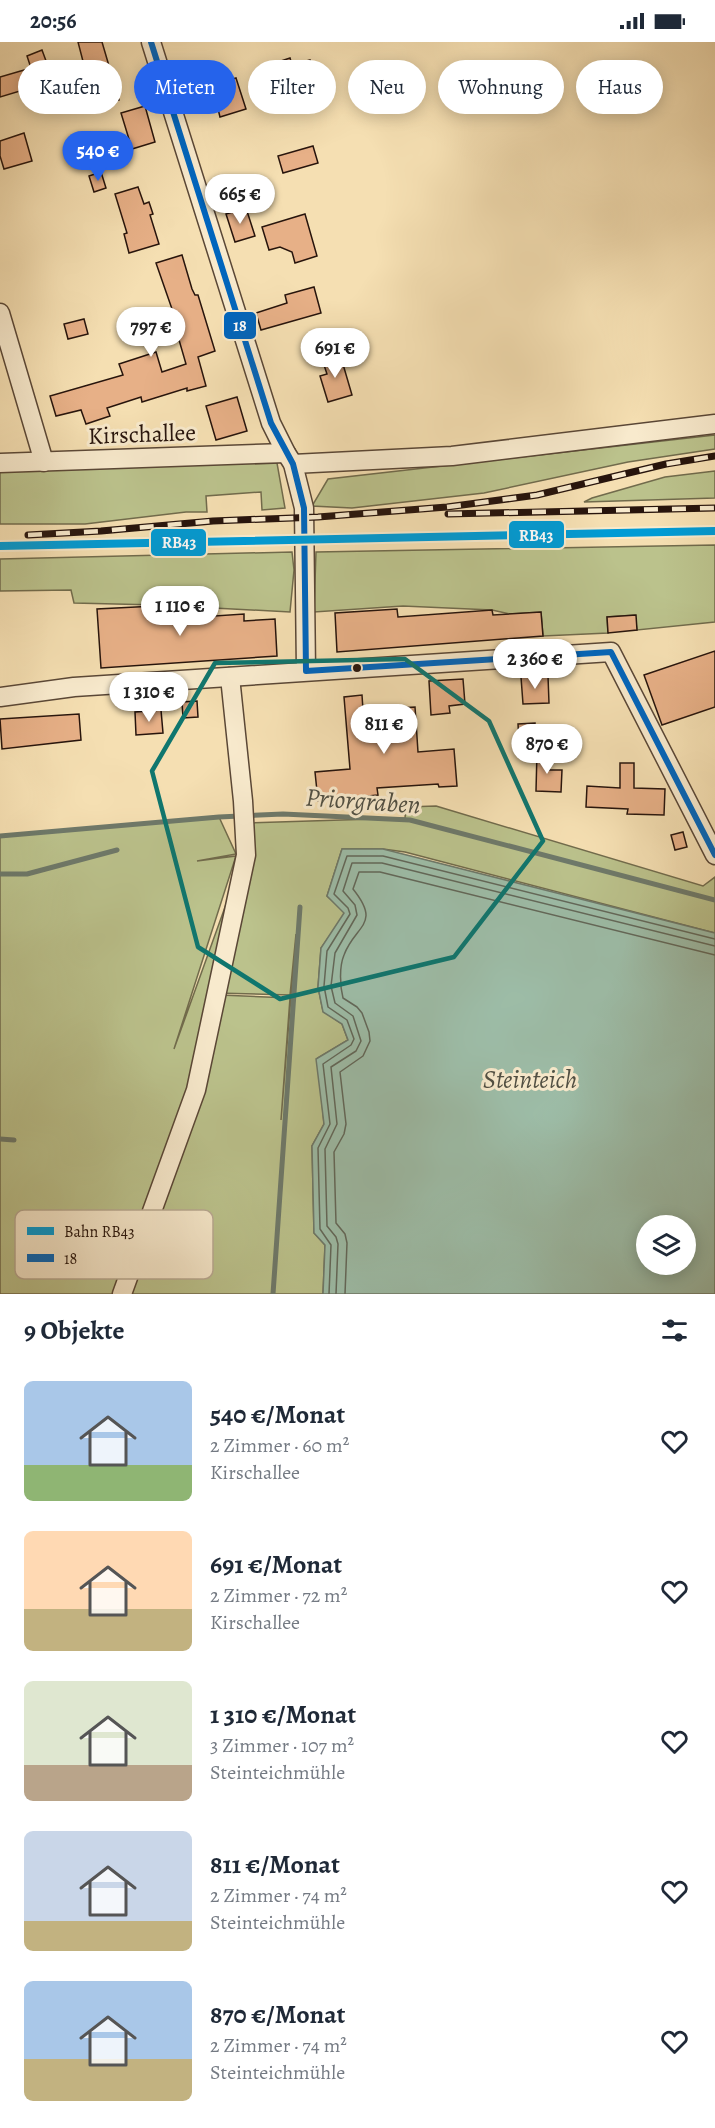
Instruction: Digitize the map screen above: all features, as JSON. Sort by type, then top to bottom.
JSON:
[{"type":"street","points":[[151,42],[271,423],[290,459],[304,508],[306,671]]},
{"type":"street","points":[[0,313],[44,462]]},
{"type":"street","name":"Kirschallee","points":[[0,463],[452,456],[715,424]]},
{"type":"street","points":[[0,697],[74,687],[611,652],[715,855]]},
{"type":"street","points":[[152,1210],[196,1090],[246,855],[230,677]]},
{"type":"street","points":[[122,1294],[127,1279]]},
{"type":"highlighted area","points":[[405,659],[489,721],[543,841],[454,957],[280,999],[198,947],[152,771],[215,663]]},
{"type":"green space","points":[[715,435],[715,449],[628,462],[484,493],[352,508],[312,506],[328,479]]},
{"type":"green space","points":[[271,461],[277,463],[285,508],[262,510],[261,492],[206,496],[207,512],[186,512],[85,524],[0,524],[0,467]]},
{"type":"green space","points":[[715,471],[715,498],[584,502],[665,477]]},
{"type":"green space","points":[[715,545],[715,622],[637,630],[635,615],[607,617],[608,633],[543,636],[541,612],[510,614],[492,610],[403,606],[314,612],[316,552]]},
{"type":"green space","points":[[292,552],[294,570],[290,612],[74,603],[71,590],[0,591],[0,559]]},
{"type":"green space","points":[[436,806],[703,886],[715,877],[715,933],[405,852],[383,849],[342,849],[327,896],[346,913],[321,948],[318,987],[323,1011],[342,1024],[348,1040],[318,1058],[324,1124],[312,1146],[314,1233],[325,1245],[323,1294],[127,1294],[132,1279],[213,1279],[213,1210],[157,1210],[199,1091],[220,995],[290,998],[281,1120],[296,934],[290,995],[216,993],[194,1092],[151,1210],[15,1210],[15,1279],[126,1279],[121,1294],[0,1294],[0,837],[219,817],[236,854],[197,861],[236,856],[174,1049],[243,857],[249,858],[247,823],[405,818],[406,807]]},
{"type":"water","name":"Steinteich","points":[[342,849],[383,849],[715,933],[715,1294],[323,1294],[325,1245],[314,1233],[312,1146],[324,1124],[316,1059],[348,1040],[342,1024],[323,1012],[318,987],[321,948],[344,913],[327,896]]},
{"type":"building","points":[[78,42],[102,42],[107,60],[83,60]]},
{"type":"building","points":[[42,50],[46,60],[28,60],[27,56]]},
{"type":"building","points":[[18,72],[18,92],[0,97],[0,77]]},
{"type":"building","points":[[236,78],[246,109],[236,112]]},
{"type":"building","points":[[134,109],[134,114],[147,114],[155,142],[132,149],[122,113]]},
{"type":"building","points":[[24,133],[32,161],[4,169],[0,156],[0,141]]},
{"type":"building","points":[[313,146],[318,163],[283,173],[278,156]]},
{"type":"building","points":[[101,172],[106,188],[94,192],[89,176]]},
{"type":"building","points":[[138,187],[144,204],[149,202],[153,214],[150,215],[159,244],[129,253],[124,234],[127,233],[115,194]]},
{"type":"building","points":[[246,208],[255,236],[235,242],[226,214]]},
{"type":"building","points":[[305,214],[317,256],[295,263],[292,252],[280,247],[269,250],[262,227]]},
{"type":"building","points":[[182,255],[192,289],[195,295],[198,295],[215,351],[198,357],[206,386],[187,391],[187,388],[142,402],[141,397],[107,408],[110,416],[86,424],[81,410],[56,416],[50,396],[123,375],[119,364],[156,352],[162,372],[186,364],[177,333],[180,332],[156,263]]},
{"type":"building","points":[[314,287],[321,313],[261,330],[256,313],[287,303],[285,295]]},
{"type":"building","points":[[84,319],[88,334],[68,339],[64,324]]},
{"type":"building","points":[[340,354],[352,395],[328,402],[320,376],[327,374],[322,359]]},
{"type":"building","points":[[237,397],[247,431],[216,440],[206,406]]},
{"type":"building","points":[[155,606],[155,613],[200,610],[200,617],[244,614],[244,621],[275,619],[277,656],[101,668],[97,609]]},
{"type":"building","points":[[397,609],[398,617],[492,610],[493,615],[541,612],[543,636],[337,652],[335,613]]},
{"type":"building","points":[[636,615],[637,630],[608,633],[607,617]]},
{"type":"building","points":[[715,651],[715,707],[662,725],[644,675]]},
{"type":"building","points":[[548,676],[549,703],[523,704],[521,677]]},
{"type":"building","points":[[463,679],[465,704],[449,706],[450,713],[431,715],[429,681]]},
{"type":"building","points":[[362,695],[363,710],[415,707],[418,752],[454,749],[457,786],[439,787],[438,784],[377,788],[378,795],[318,801],[315,772],[350,769],[344,697]]},
{"type":"building","points":[[197,701],[198,717],[183,718],[182,702]]},
{"type":"building","points":[[161,710],[163,733],[136,735],[135,712]]},
{"type":"building","points":[[79,714],[81,740],[2,749],[0,719]]},
{"type":"building","points":[[535,723],[535,739],[519,740],[518,724]]},
{"type":"building","points":[[537,752],[550,752],[549,770],[562,770],[561,792],[536,791]]},
{"type":"building","points":[[620,763],[634,763],[634,788],[665,789],[664,815],[627,814],[628,809],[586,807],[587,786],[620,788]]},
{"type":"building","points":[[683,832],[687,847],[675,850],[671,835]]},
{"type":"waterway","name":"Priorgraben","points":[[0,836],[219,817],[283,814],[410,820],[715,900]]},
{"type":"waterway","points":[[0,874],[27,874],[117,850]]},
{"type":"waterway","points":[[273,1294],[300,907]]},
{"type":"waterway","points":[[0,1139],[14,1140]]},
{"type":"railway","points":[[28,535],[447,507],[537,495],[666,464],[715,456]]},
{"type":"railway","points":[[448,514],[715,508]]},
{"type":"rail line","name":"RB43","points":[[0,546],[715,531]]},
{"type":"transit line","name":"18","points":[[151,42],[271,423],[293,464],[304,508],[306,671],[611,652],[715,855]]}]
